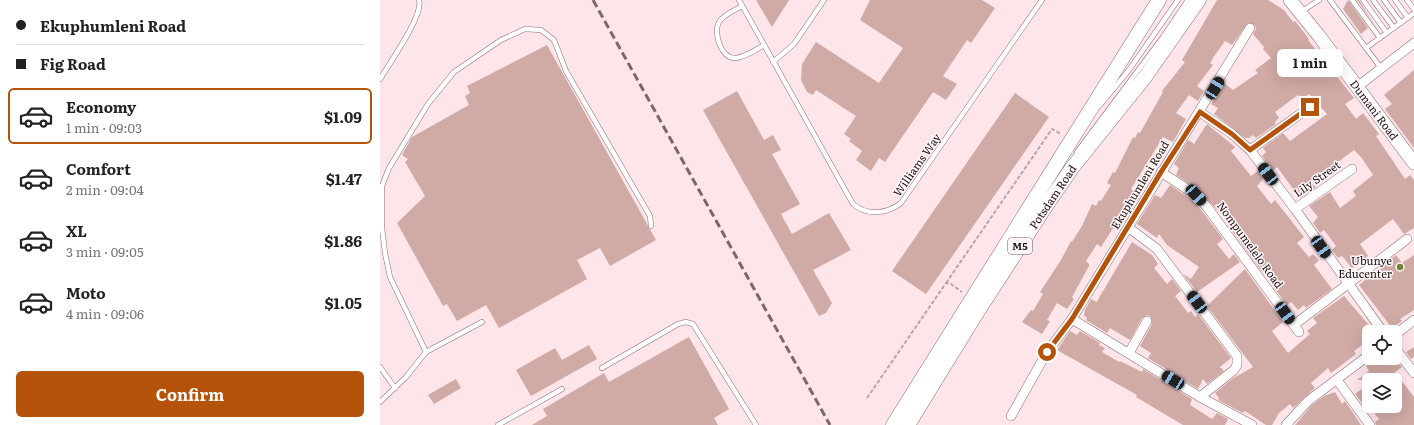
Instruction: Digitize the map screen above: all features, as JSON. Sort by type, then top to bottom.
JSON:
[{"type":"main road","name":"Potsdam Road","points":[[899,424],[1080,124],[1158,0]]},
{"type":"main road","name":"Potsdam Road","points":[[899,424],[1072,168],[1145,77],[1199,0]]},
{"type":"street","name":"Dumani Road","points":[[1290,0],[1301,12],[1414,163]]},
{"type":"street","name":"Ekuphumleni Road","points":[[1012,416],[1047,352],[1072,319],[1250,28]]},
{"type":"street","points":[[1357,87],[1414,42]]},
{"type":"street","points":[[1250,150],[1310,107]]},
{"type":"street","points":[[1200,112],[1232,134],[1250,150],[1295,209],[1378,325]]},
{"type":"street","name":"Lily Street","points":[[1295,209],[1352,169]]},
{"type":"street","name":"Nompumelelo Road","points":[[1161,172],[1196,195],[1207,207],[1296,328],[1407,239]]},
{"type":"street","points":[[1129,228],[1160,252],[1237,356],[1237,365],[1234,370],[1200,397]]},
{"type":"street","points":[[1072,319],[1200,397],[1252,425]]},
{"type":"street","points":[[1402,329],[1414,320]]},
{"type":"street","points":[[1129,353],[1147,321]]},
{"type":"street","points":[[1402,357],[1414,373]]},
{"type":"street","points":[[1286,425],[1308,401],[1362,360]]},
{"type":"street","points":[[1337,380],[1370,425]]},
{"type":"lane","points":[[380,79],[414,24],[421,5],[419,0]]},
{"type":"lane","name":"Williams Way","points":[[739,0],[852,204],[864,211],[883,212],[896,208],[901,203],[1042,0]]},
{"type":"lane","points":[[773,62],[794,44],[824,0]]},
{"type":"lane","points":[[1080,124],[1093,114],[1129,70],[1178,0]]},
{"type":"lane","points":[[1075,154],[1163,38],[1188,0]]},
{"type":"lane","points":[[1301,12],[1320,0]]},
{"type":"lane","points":[[1330,0],[1380,68]]},
{"type":"lane","points":[[1352,0],[1380,38]]},
{"type":"lane","points":[[1363,0],[1387,33]]},
{"type":"lane","points":[[1373,0],[1394,28]]},
{"type":"lane","points":[[1384,0],[1401,23]]},
{"type":"lane","points":[[1395,0],[1408,18]]},
{"type":"lane","points":[[1407,0],[1414,9]]},
{"type":"lane","points":[[742,6],[720,20],[717,25],[718,40],[724,54],[733,58],[742,57],[764,45]]},
{"type":"lane","points":[[1366,48],[1414,13]]},
{"type":"lane","points":[[426,352],[390,277],[382,228],[382,186],[389,168],[428,104],[454,72],[501,40],[525,29],[541,30],[554,40],[566,71],[650,216],[651,226]]},
{"type":"lane","points":[[1057,179],[1070,160]]},
{"type":"lane","points":[[899,424],[992,278]]},
{"type":"lane","points":[[380,402],[406,378],[426,352],[482,322]]},
{"type":"lane","points":[[602,368],[678,324],[686,322],[693,324],[756,425]]},
{"type":"lane","points":[[380,366],[395,388]]},
{"type":"lane","points":[[498,425],[562,389]]},
{"type":"path","points":[[867,398],[1052,129],[1062,135],[1065,129]]},
{"type":"path","points":[[946,283],[951,284]]},
{"type":"building","points":[[756,0],[789,0],[772,27]]},
{"type":"building","points":[[870,0],[982,0],[995,8],[971,43],[967,40],[943,76],[957,84],[946,100],[933,92],[885,162],[879,158],[871,171],[856,160],[862,151],[849,141],[851,139],[844,134],[856,116],[816,90],[813,95],[807,92],[801,80],[802,64],[816,42],[879,83],[903,48],[860,20]]},
{"type":"building","points":[[1217,0],[1268,0],[1284,10],[1293,22],[1295,21],[1309,39],[1308,40],[1354,98],[1345,104],[1356,119],[1363,113],[1379,134],[1376,136],[1405,179],[1410,175],[1414,180],[1414,228],[1404,234],[1393,219],[1360,244],[1368,256],[1352,268],[1342,256],[1338,258],[1332,250],[1336,246],[1324,230],[1320,233],[1313,223],[1318,217],[1309,206],[1330,192],[1340,208],[1356,196],[1353,191],[1373,175],[1361,157],[1354,150],[1338,162],[1342,167],[1330,176],[1326,171],[1311,183],[1316,187],[1300,198],[1277,167],[1273,171],[1262,156],[1266,152],[1263,148],[1283,133],[1290,141],[1327,114],[1309,94],[1301,100],[1298,95],[1275,112],[1279,118],[1275,122],[1276,124],[1256,138],[1253,135],[1249,138],[1245,138],[1214,114],[1218,108],[1211,104],[1224,83],[1233,90],[1258,73],[1255,70],[1271,58],[1253,34],[1256,29],[1255,25],[1248,23],[1232,45],[1225,41],[1215,55],[1210,63],[1213,65],[1197,86],[1204,91],[1198,101],[1189,95],[1176,113],[1186,119],[1173,142],[1163,137],[1131,189],[1140,196],[1124,222],[1119,219],[1101,247],[1097,244],[1086,261],[1089,266],[1072,297],[1074,299],[1067,309],[1057,303],[1047,320],[1050,321],[1042,334],[1022,322],[1031,310],[1033,311],[1043,294],[1040,292],[1061,260],[1071,241],[1072,242],[1082,226],[1092,204],[1096,206],[1099,200],[1101,201],[1111,185],[1107,183],[1113,172],[1115,173],[1133,137],[1135,138],[1138,132],[1140,133],[1163,92],[1162,91],[1185,62],[1182,60]]},
{"type":"building","points":[[1348,0],[1368,28],[1361,34],[1343,9]]},
{"type":"building","points":[[1357,0],[1359,0],[1374,24]]},
{"type":"building","points":[[547,45],[656,240],[610,266],[600,248],[577,260],[587,279],[499,328],[486,305],[457,321],[447,304],[443,306],[397,223],[425,196],[405,162],[408,159],[402,155],[412,137],[469,105],[465,96],[470,93],[467,86]]},
{"type":"building","points":[[1414,70],[1414,148],[1385,109],[1392,104],[1384,95]]},
{"type":"building","points":[[737,91],[764,140],[773,135],[781,150],[772,154],[800,204],[781,214],[792,234],[829,213],[851,250],[813,270],[832,303],[826,313],[819,316],[703,110]]},
{"type":"building","points":[[1015,93],[1049,117],[926,294],[892,271]]},
{"type":"building","points":[[1207,124],[1235,147],[1231,151],[1251,176],[1258,171],[1264,178],[1257,186],[1271,204],[1275,200],[1304,237],[1297,243],[1309,257],[1313,254],[1319,260],[1314,265],[1332,289],[1306,308],[1304,305],[1298,310],[1291,302],[1287,305],[1274,288],[1279,284],[1267,268],[1262,272],[1228,225],[1232,221],[1220,207],[1217,210],[1200,191],[1176,175],[1179,168],[1174,164],[1188,140],[1194,144]]},
{"type":"building","points":[[1170,185],[1192,200],[1202,211],[1223,239],[1217,244],[1229,259],[1234,254],[1240,262],[1197,292],[1183,274],[1191,279],[1199,267],[1167,245],[1159,234],[1157,238],[1137,224],[1155,195],[1161,198]]},
{"type":"building","points":[[1132,242],[1152,255],[1158,264],[1154,268],[1167,284],[1172,279],[1181,291],[1175,296],[1188,313],[1191,311],[1195,317],[1198,314],[1231,358],[1220,367],[1224,371],[1207,384],[1203,379],[1198,389],[1148,358],[1151,353],[1140,346],[1152,324],[1150,316],[1147,315],[1142,318],[1130,340],[1110,328],[1107,333],[1086,320],[1087,318],[1084,315],[1085,310],[1091,299],[1097,302]]},
{"type":"building","points":[[1396,255],[1402,263],[1414,255],[1414,310],[1400,319],[1402,321],[1396,325],[1390,325],[1359,285]]},
{"type":"building","points":[[1245,269],[1283,322],[1272,331],[1288,353],[1310,334],[1307,331],[1317,323],[1313,318],[1344,296],[1368,324],[1362,325],[1362,345],[1354,351],[1356,354],[1331,373],[1328,368],[1311,383],[1315,388],[1293,408],[1290,404],[1279,413],[1272,425],[1266,425],[1245,411],[1243,413],[1218,400],[1219,398],[1215,393],[1232,379],[1253,367],[1207,306]]},
{"type":"building","points":[[1070,331],[1077,335],[1080,331],[1100,343],[1099,345],[1105,348],[1102,352],[1119,362],[1120,361],[1142,372],[1143,369],[1192,399],[1190,405],[1212,419],[1217,413],[1228,419],[1225,425],[1183,425],[1136,397],[1137,395],[1057,350]]},
{"type":"building","points":[[689,337],[729,409],[714,418],[718,425],[532,425],[547,416],[543,409],[604,373],[609,382]]},
{"type":"building","points":[[589,345],[597,359],[531,396],[516,370],[555,348],[562,360]]},
{"type":"building","points":[[1414,347],[1414,357],[1411,359],[1406,352]]},
{"type":"building","points":[[1400,365],[1402,367],[1395,372],[1396,373],[1366,373],[1369,371],[1366,366]]},
{"type":"building","points":[[456,379],[461,388],[434,404],[428,395]]},
{"type":"building","points":[[1402,381],[1414,397],[1414,425],[1376,425],[1375,422],[1379,419],[1374,413],[1402,413]]},
{"type":"building","points":[[1362,389],[1362,403],[1355,394]]},
{"type":"building","points":[[1335,392],[1342,404],[1345,401],[1361,425],[1295,425],[1312,405],[1324,396]]},
{"type":"railway","points":[[593,0],[830,425]]},
{"type":"place","name":"Ubunye Educenter","points":[[1400,267]]},
{"type":"route","points":[[1047,352],[1072,319],[1129,228],[1161,172],[1200,112],[1232,134],[1250,150],[1310,107]]}]
